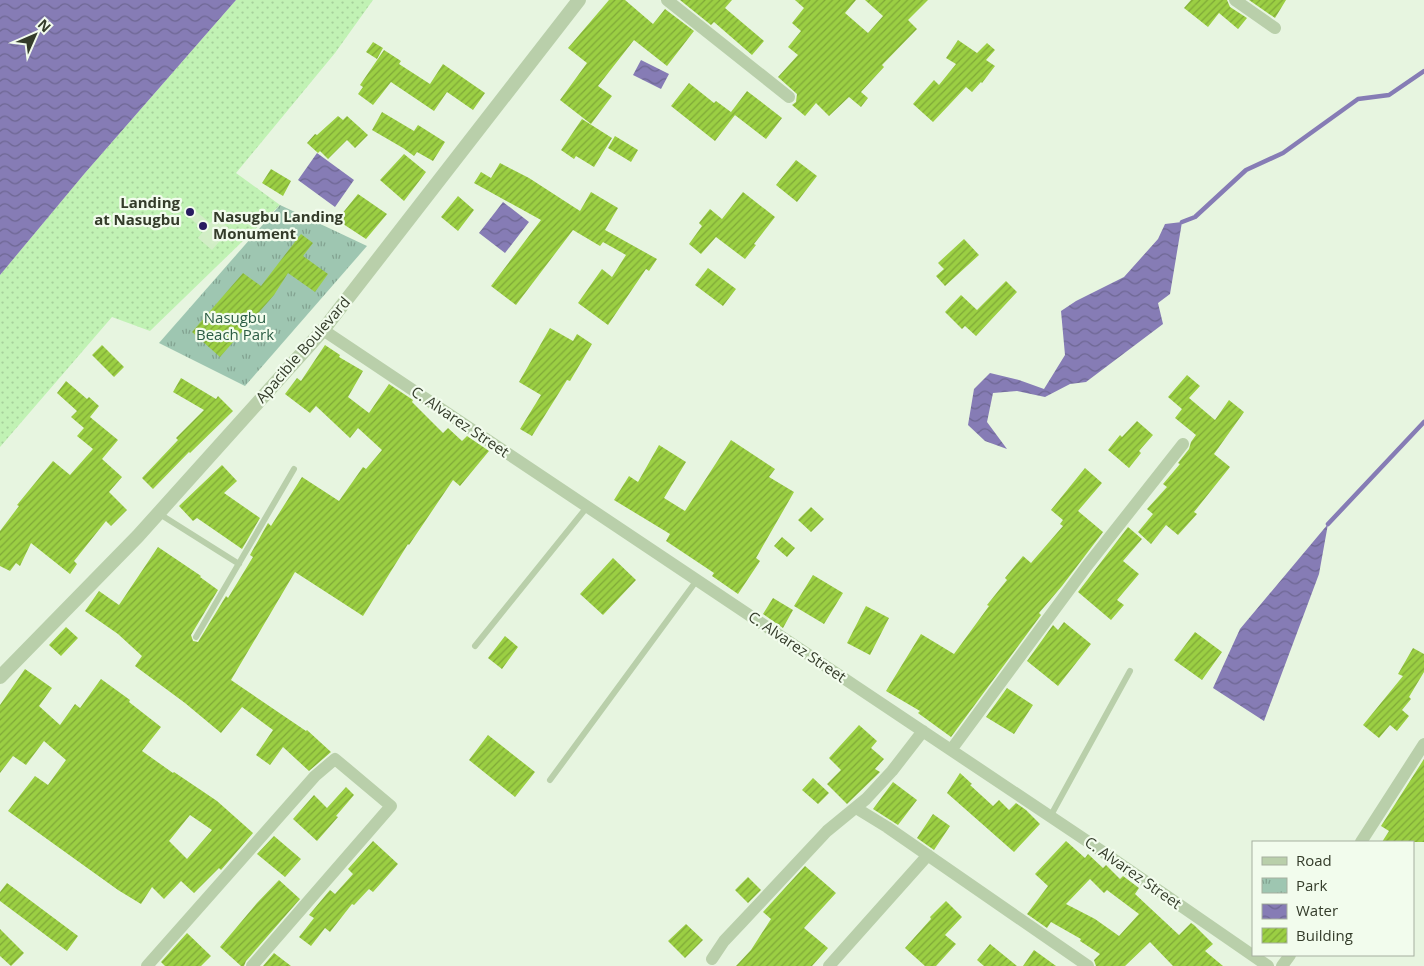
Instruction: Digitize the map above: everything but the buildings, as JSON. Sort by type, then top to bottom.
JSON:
[{"type":"street","name":"Apacible Boulevard","points":[[0,677],[158,513],[323,330],[579,0]]},
{"type":"street","points":[[667,0],[789,97]]},
{"type":"street","points":[[1235,0],[1275,28]]},
{"type":"street","name":"C. Alvarez Street","points":[[323,330],[1050,816],[1252,955]]},
{"type":"street","points":[[951,750],[1086,567],[1183,444]]},
{"type":"street","points":[[712,959],[724,941],[827,831],[866,799],[892,771],[923,731]]},
{"type":"street","points":[[1362,841],[1424,744]]},
{"type":"street","points":[[147,966],[315,776],[335,759],[390,806],[252,966]]},
{"type":"street","points":[[856,808],[887,827],[1088,966]]},
{"type":"street","points":[[829,966],[928,855]]},
{"type":"street","name":"C. Alvarez Street","points":[[1253,956],[1268,966]]},
{"type":"lane","points":[[196,637],[294,469]]},
{"type":"lane","points":[[475,646],[587,507]]},
{"type":"lane","points":[[158,513],[239,564]]},
{"type":"lane","points":[[550,780],[697,580]]},
{"type":"lane","points":[[1050,816],[1130,671]]},
{"type":"sand","points":[[236,0],[373,0],[335,53],[236,173],[280,205],[150,331],[112,317],[0,447],[0,275],[85,173]]},
{"type":"green space","name":"Nasugbu Beach Park","points":[[280,205],[367,246],[245,386],[159,343]]},
{"type":"shaded area","points":[[190,206],[210,223],[216,217],[230,229],[212,250],[198,238],[204,230],[184,213]]},
{"type":"water","points":[[0,0],[236,0],[85,173],[0,275]]},
{"type":"water","points":[[641,60],[669,74],[661,89],[633,75]]},
{"type":"water","points":[[317,153],[354,180],[335,207],[298,180]]},
{"type":"water","points":[[503,202],[529,222],[505,253],[479,233]]},
{"type":"water","points":[[1182,222],[1170,294],[1158,303],[1163,324],[1086,382],[1070,384],[1045,397],[1017,391],[993,393],[987,422],[1007,449],[985,441],[968,425],[974,389],[990,373],[1019,380],[1044,389],[1065,355],[1061,311],[1076,301],[1124,277],[1158,239],[1165,224]]},
{"type":"water","points":[[1328,524],[1319,574],[1264,721],[1213,688],[1240,629]]},
{"type":"waterway","points":[[1182,222],[1195,217],[1246,170],[1283,153],[1358,99],[1389,95],[1424,71]]},
{"type":"waterway","points":[[1328,524],[1424,422]]},
{"type":"place","name":"Landing at Nasugbu","points":[[190,212]]},
{"type":"place","name":"Nasugbu Landing Monument","points":[[203,226]]}]
